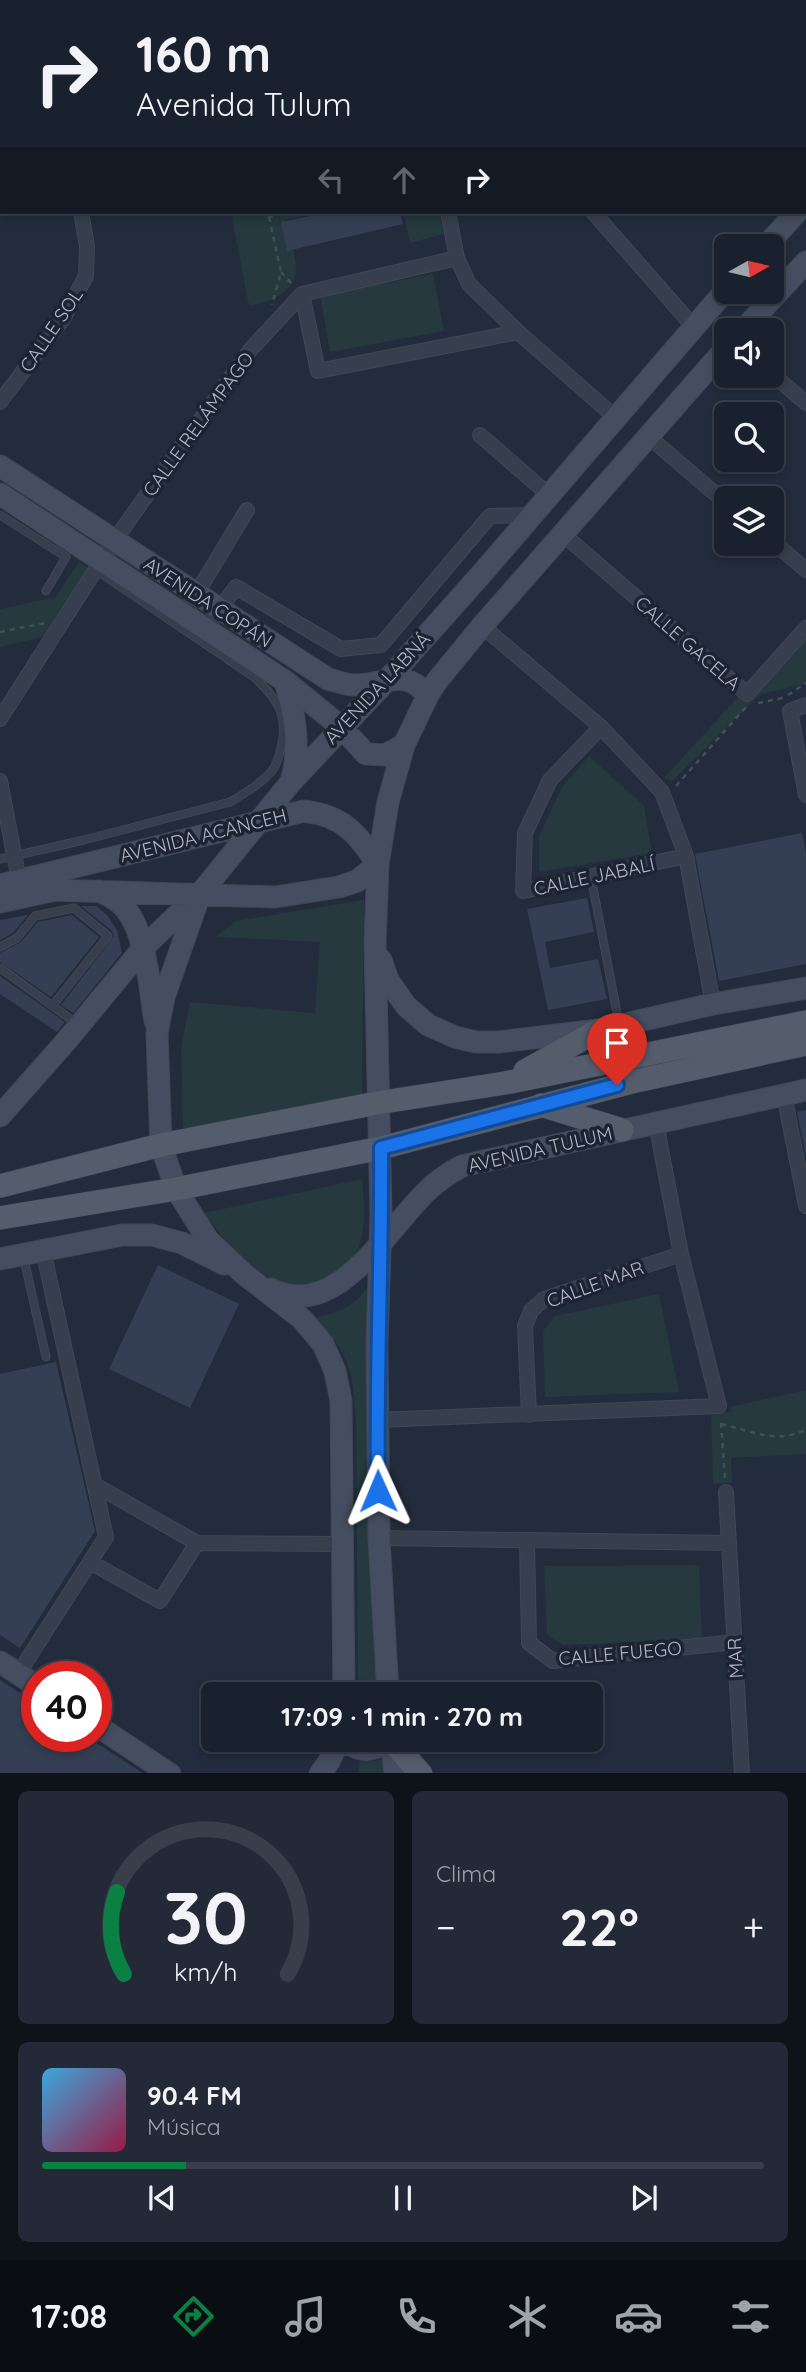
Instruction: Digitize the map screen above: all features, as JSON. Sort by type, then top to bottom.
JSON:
[{"type":"main road","points":[[0,1186],[161,1145],[377,1103],[505,1083],[806,1022]]},
{"type":"main road","points":[[505,1083],[609,1028]]},
{"type":"main road","name":"AVENIDA TULUM","points":[[0,1218],[176,1189],[381,1148],[636,1081],[806,1044]]},
{"type":"main road","points":[[541,1105],[622,1130]]},
{"type":"main road","points":[[402,1752],[421,1773]]},
{"type":"street","name":"CALLE SOL","points":[[0,402],[63,319],[86,276],[87,246],[81,214]]},
{"type":"street","points":[[448,214],[457,258],[468,284],[517,332],[615,417]]},
{"type":"street","points":[[595,214],[694,326]]},
{"type":"street","points":[[776,234],[794,214]]},
{"type":"street","points":[[457,258],[302,294],[318,371],[517,332]]},
{"type":"street","points":[[754,318],[806,262]]},
{"type":"street","name":"CALLE RELÁMPAGO","points":[[0,719],[114,541],[251,349],[302,294]]},
{"type":"street","name":"AVENIDA LABNÁ","points":[[244,1275],[208,1240],[176,1189],[161,1145],[157,1032],[164,997],[200,894],[291,782],[388,679],[714,304]]},
{"type":"street","name":"AVENIDA LABNÁ","points":[[387,1682],[379,1538],[377,1420],[381,1148],[377,1103],[379,1031],[375,942],[378,864],[388,802],[404,745],[428,695],[482,626],[714,362]]},
{"type":"street","points":[[784,384],[806,403]]},
{"type":"street","points":[[480,435],[549,495]]},
{"type":"street","points":[[649,437],[714,493]]},
{"type":"street","name":"AVENIDA COPÁN","points":[[0,466],[328,679],[354,685],[388,679],[410,682],[428,695]]},
{"type":"street","name":"AVENIDA COPÁN","points":[[0,494],[98,564],[184,614],[285,681],[341,727],[366,754],[385,755],[404,745]]},
{"type":"street","points":[[184,614],[247,510]]},
{"type":"street","points":[[206,628],[236,587],[341,649],[381,645],[490,516],[532,515]]},
{"type":"street","name":"CALLE GACELA","points":[[563,534],[747,694],[806,628]]},
{"type":"street","points":[[784,551],[806,570]]},
{"type":"street","points":[[482,626],[601,727],[662,792],[686,856],[713,1004]]},
{"type":"street","points":[[285,681],[296,725],[296,757],[291,782]]},
{"type":"street","points":[[806,705],[790,712],[806,794]]},
{"type":"street","name":"CALLE JABALÍ","points":[[601,727],[550,780],[525,833],[523,891],[686,856]]},
{"type":"street","points":[[0,781],[15,856],[10,882]]},
{"type":"street","name":"AVENIDA ACANCEH","points":[[0,902],[55,890],[275,897],[351,883],[378,864],[353,830],[330,817],[304,811],[10,882]]},
{"type":"street","points":[[255,896],[246,892],[238,883],[236,871],[238,860],[257,823]]},
{"type":"street","points":[[351,883],[361,863],[358,841],[353,830]]},
{"type":"street","points":[[97,890],[114,898],[126,909],[143,948],[157,1032]]},
{"type":"street","points":[[0,1116],[143,948],[200,894]]},
{"type":"street","points":[[375,942],[388,980],[406,1006],[428,1025],[455,1037],[476,1042],[499,1042],[609,1028],[713,1004],[806,988]]},
{"type":"street","name":"AVENIDA TULUM","points":[[0,1259],[122,1235],[152,1235],[182,1243],[282,1295],[321,1293],[337,1284],[381,1244],[425,1192],[462,1166],[806,1090]]},
{"type":"street","points":[[784,1095],[806,1206]]},
{"type":"street","points":[[377,1420],[719,1406],[681,1254],[656,1123]]},
{"type":"street","points":[[18,1674],[106,1537],[33,1252]]},
{"type":"street","name":"CALLE MAR","points":[[529,1415],[525,1326],[531,1311],[544,1299],[681,1254]]},
{"type":"street","points":[[244,1275],[302,1319],[323,1344],[335,1371],[341,1401],[344,1682]]},
{"type":"street","points":[[94,1485],[197,1543],[342,1544]]},
{"type":"street","points":[[379,1538],[728,1543],[726,1492]]},
{"type":"street","name":"CALLE FUEGO","points":[[527,1541],[529,1643],[553,1661],[735,1642]]},
{"type":"street","points":[[90,1562],[159,1601],[197,1543]]},
{"type":"street","name":"MAR","points":[[728,1543],[742,1773]]},
{"type":"street","points":[[0,1662],[21,1676]]},
{"type":"street","points":[[112,1735],[170,1773]]},
{"type":"street","points":[[320,1773],[334,1752]]},
{"type":"street","points":[[332,1773],[337,1752]]},
{"type":"street","points":[[392,1752],[395,1773]]},
{"type":"lane","points":[[0,515],[66,557],[46,591]]},
{"type":"lane","points":[[0,859],[230,802],[272,772],[280,754],[285,727],[281,709],[271,692],[98,564]]},
{"type":"lane","points":[[591,876],[609,1028]]},
{"type":"lane","points":[[0,947],[17,938],[35,916],[74,908],[108,936],[53,1005]]},
{"type":"lane","points":[[0,968],[80,1025]]},
{"type":"lane","points":[[33,1252],[46,1357]]},
{"type":"path","points":[[263,214],[269,217],[282,214]]},
{"type":"path","points":[[263,336],[281,272],[269,217]]},
{"type":"path","points":[[0,632],[62,619]]},
{"type":"path","points":[[665,799],[748,705],[786,697],[806,683]]},
{"type":"path","points":[[719,1406],[726,1492]]},
{"type":"path","points":[[721,1424],[772,1436],[790,1437],[806,1430]]},
{"type":"green space","points":[[231,214],[311,214],[285,220],[295,257],[295,277],[291,284],[273,299],[249,306]]},
{"type":"green space","points":[[403,214],[439,214],[444,234],[410,243]]},
{"type":"green space","points":[[433,274],[444,331],[330,352],[320,295]]},
{"type":"green space","points":[[79,562],[90,569],[47,636],[0,647],[0,609],[56,597]]},
{"type":"green space","points":[[806,622],[806,684],[761,694],[672,781],[664,778]]},
{"type":"green space","points":[[589,756],[644,806],[652,853],[539,872],[539,836],[562,787]]},
{"type":"green space","points":[[364,900],[362,1096],[183,1134],[181,1048],[190,1002],[315,1013],[320,942],[215,937],[236,921]]},
{"type":"green space","points":[[362,1179],[363,1224],[357,1252],[340,1274],[316,1286],[289,1286],[262,1272],[219,1233],[204,1213]]},
{"type":"green space","points":[[371,1282],[377,1682],[358,1682],[356,1422],[351,1377],[336,1342],[314,1318],[347,1307]]},
{"type":"green space","points":[[659,1294],[679,1392],[545,1397],[543,1331],[555,1316]]},
{"type":"green space","points":[[806,1390],[806,1454],[731,1458],[732,1483],[713,1484],[711,1413],[732,1412],[730,1407]]},
{"type":"green space","points":[[699,1565],[702,1639],[563,1645],[547,1635],[544,1566]]},
{"type":"green space","points":[[386,1758],[387,1773],[358,1773],[360,1759],[374,1761]]},
{"type":"building","points":[[319,214],[400,214],[403,224],[287,251],[281,222]]},
{"type":"building","points":[[802,833],[806,853],[806,964],[719,981],[695,854]]},
{"type":"building","points":[[587,898],[594,932],[545,942],[550,968],[598,959],[607,999],[548,1010],[527,909]]},
{"type":"building","points":[[81,906],[96,906],[107,915],[117,930],[122,953],[73,1013],[61,1005],[114,936],[112,931]]},
{"type":"building","points":[[28,915],[13,933],[0,940],[0,920]]},
{"type":"building","points":[[72,915],[99,937],[51,997],[0,962],[0,953],[21,942],[38,922]]},
{"type":"building","points":[[0,976],[65,1022],[57,1032],[0,994]]},
{"type":"building","points":[[806,1110],[806,1156],[797,1112]]},
{"type":"building","points":[[158,1265],[239,1304],[190,1408],[109,1369]]},
{"type":"building","points":[[56,1362],[95,1531],[20,1648],[0,1635],[0,1374]]},
{"type":"building","points":[[0,1680],[21,1694],[21,1752],[110,1752],[142,1773],[0,1773]]},
{"type":"route","points":[[378,1491],[377,1345],[381,1148],[617,1085]]}]
